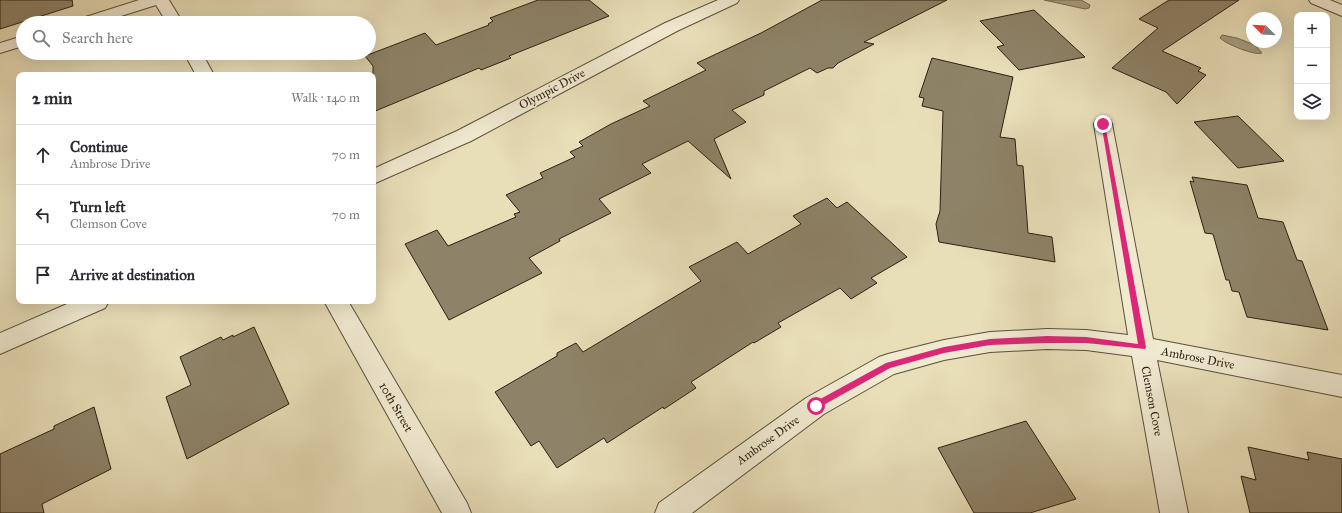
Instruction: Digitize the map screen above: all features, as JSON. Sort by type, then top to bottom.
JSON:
[{"type":"street","points":[[104,16],[155,0]]},
{"type":"street","points":[[161,0],[171,16]]},
{"type":"street","name":"Olympic Drive","points":[[376,176],[464,136],[671,26],[731,0]]},
{"type":"street","points":[[1317,0],[1342,11]]},
{"type":"street","points":[[0,48],[16,43]]},
{"type":"street","points":[[196,60],[203,72]]},
{"type":"street","name":"Clemson Cove","points":[[1103,124],[1142,347],[1174,513]]},
{"type":"street","points":[[0,344],[90,304]]},
{"type":"street","name":"10th Street","points":[[338,304],[457,513]]},
{"type":"street","name":"Ambrose Drive","points":[[668,513],[816,406],[888,365],[944,350],[990,342],[1086,340],[1142,347],[1342,386]]},
{"type":"shaded area","points":[[1044,0],[1081,0],[1090,5],[1089,8],[1085,9]]},
{"type":"shaded area","points":[[1222,35],[1237,38],[1246,42],[1246,48],[1258,48],[1262,53],[1247,51],[1220,38]]},
{"type":"building","points":[[0,0],[72,0],[73,6],[41,16],[16,16],[16,24],[0,29]]},
{"type":"building","points":[[538,0],[589,0],[609,16],[509,56],[511,58],[481,70],[479,68],[376,111],[376,72],[373,72],[373,66],[368,60],[376,60],[376,52],[425,33],[436,45],[489,25],[488,24],[493,21],[490,18]]},
{"type":"building","points":[[822,0],[947,0],[864,42],[874,44],[838,63],[833,68],[828,68],[817,73],[810,68],[764,91],[764,95],[732,110],[746,122],[714,139],[731,179],[688,141],[642,164],[651,173],[599,199],[611,213],[559,239],[560,241],[529,258],[542,273],[449,320],[405,244],[437,230],[448,246],[516,217],[514,214],[520,212],[506,195],[543,178],[540,173],[575,157],[570,152],[583,146],[579,142],[611,124],[650,106],[643,101],[706,70],[697,63],[761,33]]},
{"type":"building","points":[[1169,0],[1239,0],[1162,51],[1201,68],[1198,71],[1206,75],[1177,104],[1166,92],[1112,68],[1158,28],[1139,19]]},
{"type":"building","points":[[1034,10],[1085,57],[1019,70],[997,47],[1004,45],[980,21]]},
{"type":"building","points":[[932,58],[1013,77],[1000,137],[1015,139],[1017,165],[1023,166],[1028,233],[1052,237],[1055,262],[939,242],[936,224],[940,211],[943,111],[922,106],[924,98],[919,97]]},
{"type":"building","points":[[1238,116],[1284,161],[1238,168],[1194,122]]},
{"type":"building","points":[[1192,177],[1247,185],[1258,218],[1283,222],[1297,260],[1302,261],[1328,330],[1247,317],[1239,292],[1232,291],[1229,280],[1226,280],[1213,234],[1205,233],[1190,181],[1194,182]]},
{"type":"building","points":[[827,198],[837,208],[847,202],[907,257],[871,278],[877,283],[851,299],[840,288],[778,323],[781,327],[754,343],[753,342],[691,382],[696,388],[607,443],[604,438],[557,468],[539,441],[531,446],[495,392],[557,356],[557,353],[576,343],[583,352],[701,281],[689,267],[737,242],[748,254],[801,224],[793,216]]},
{"type":"building","points":[[254,327],[289,404],[187,459],[166,397],[191,385],[180,357],[221,337],[223,340],[233,335],[233,337]]},
{"type":"building","points":[[94,407],[111,469],[42,504],[44,513],[0,513],[0,454],[54,429],[54,426]]},
{"type":"building","points":[[1026,421],[1076,499],[1030,513],[974,513],[938,448]]},
{"type":"building","points":[[1248,447],[1309,460],[1307,452],[1342,459],[1342,513],[1250,513],[1241,476],[1256,480]]},
{"type":"route","points":[[816,406],[888,365],[944,350],[990,342],[1047,340],[1086,340],[1142,347],[1103,124]]}]
